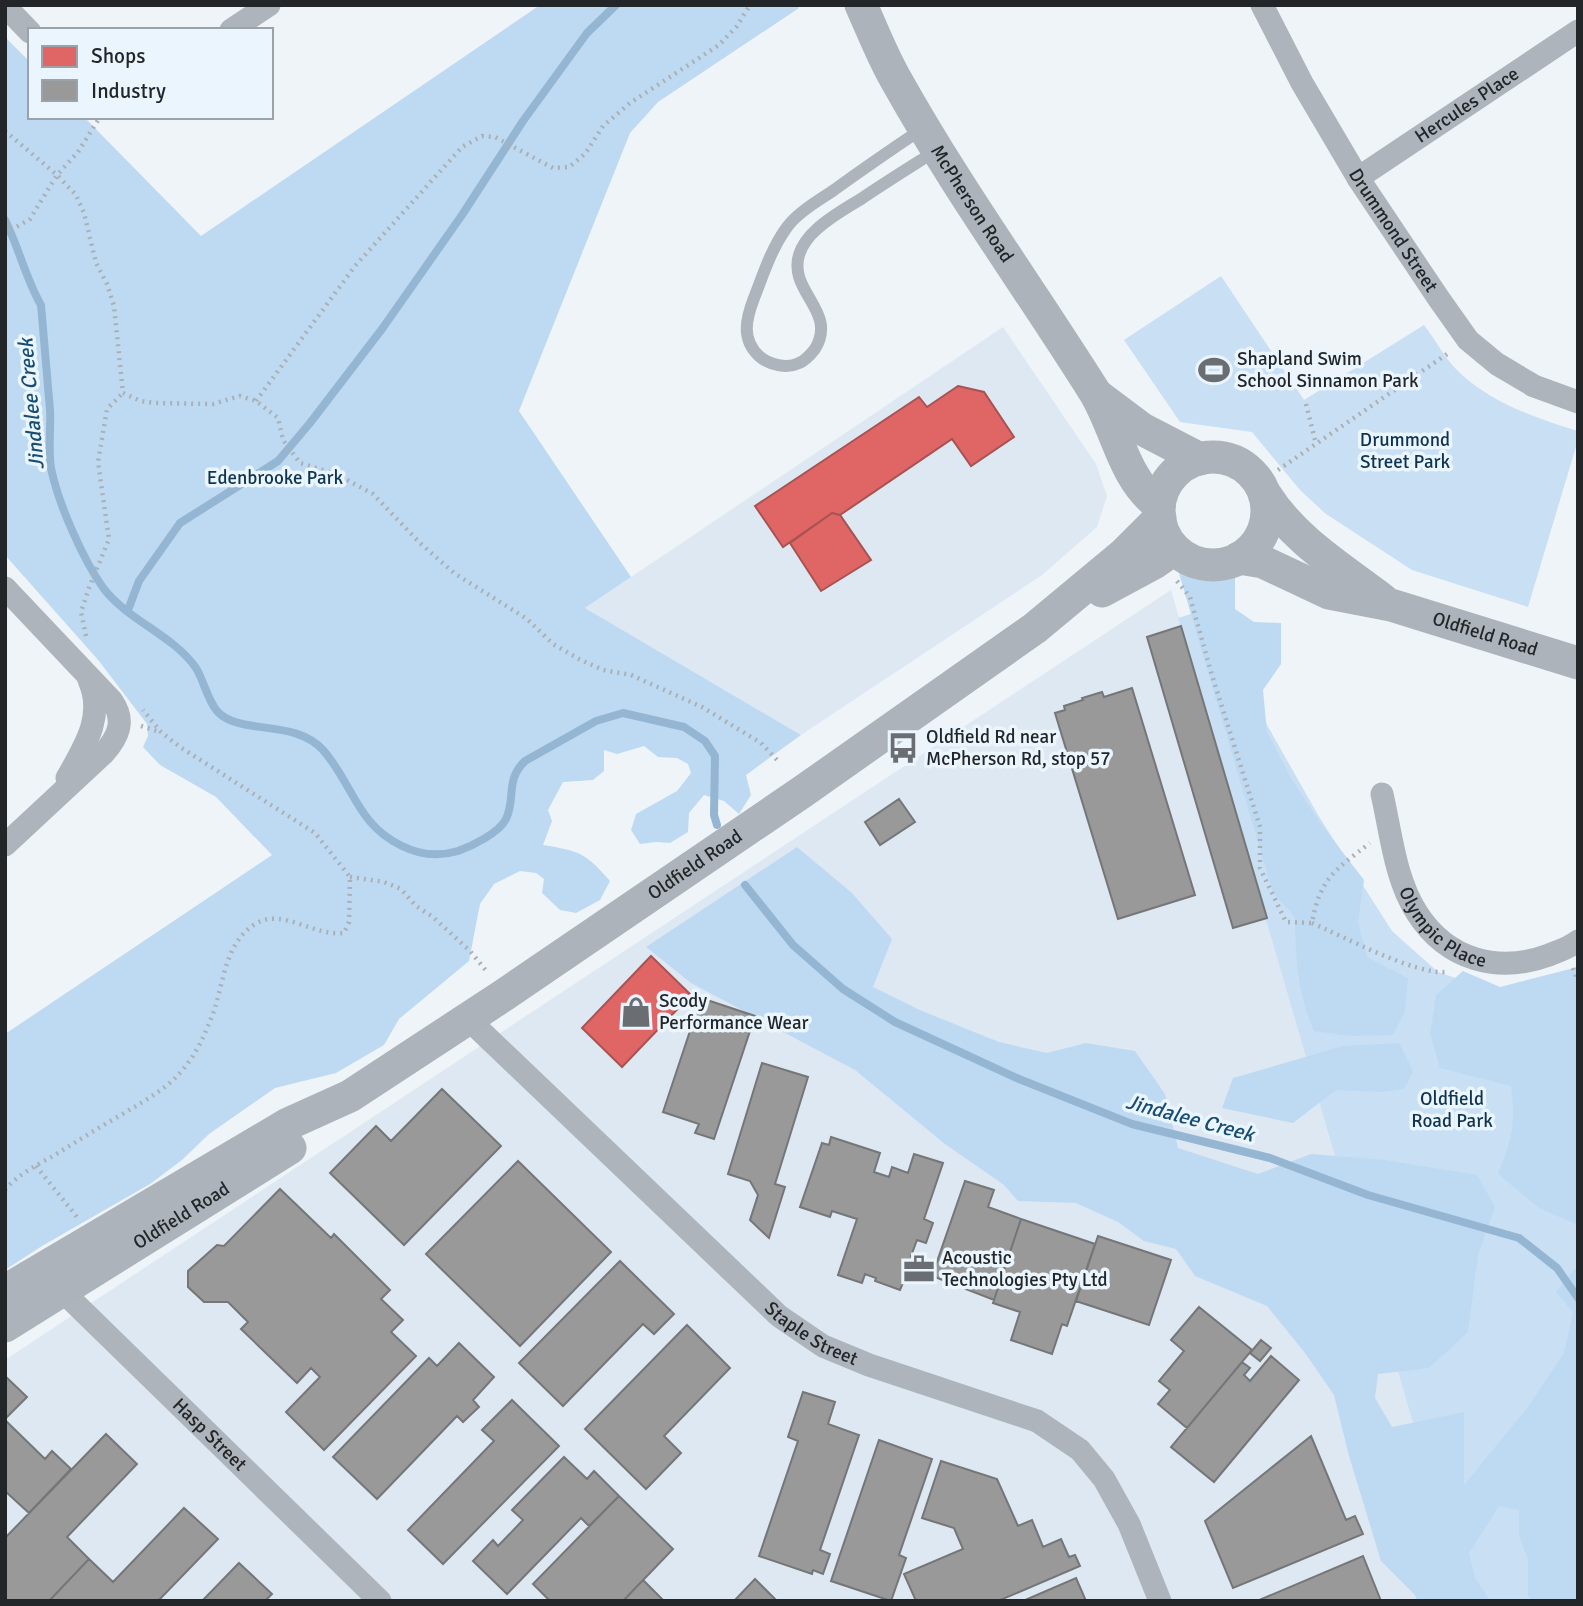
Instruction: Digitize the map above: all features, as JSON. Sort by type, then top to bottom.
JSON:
[{"type":"street","points":[[234,28],[269,5]]},
{"type":"street","name":"McPherson Road","points":[[861,5],[894,76],[931,138],[1096,394]]},
{"type":"street","name":"Drummond Street","points":[[1262,5],[1302,83],[1358,178],[1468,340],[1497,364],[1534,386],[1578,402]]},
{"type":"street","points":[[5,6],[28,30]]},
{"type":"street","name":"Hercules Place","points":[[1358,178],[1578,31]]},
{"type":"street","points":[[1096,394],[1142,429],[1200,459]]},
{"type":"street","points":[[1096,394],[1128,464],[1146,495],[1160,511]]},
{"type":"street","points":[[1216,457],[1232,460],[1246,468],[1258,480],[1269,484],[1264,530],[1254,546],[1239,558],[1223,564],[1205,565],[1188,559],[1174,563],[1164,535],[1160,511],[1164,489],[1185,465],[1200,459],[1216,457]]},
{"type":"street","name":"Oldfield Road","points":[[1269,484],[1277,514],[1303,539],[1391,605]]},
{"type":"street","name":"Oldfield Road","points":[[5,1326],[302,1140],[350,1096],[504,995],[802,792],[1035,628],[1124,554],[1160,511]]},
{"type":"street","name":"Oldfield Road","points":[[1239,558],[1263,562],[1329,593],[1391,605],[1578,663]]},
{"type":"street","name":"Oldfield Road","points":[[1035,628],[1154,563],[1174,563]]},
{"type":"street","points":[[5,588],[114,704],[120,716],[119,728],[113,742],[104,753],[5,845]]},
{"type":"street","name":"Olympic Place","points":[[1382,794],[1402,882],[1417,914],[1439,939],[1470,959],[1503,965],[1530,962],[1578,941]]},
{"type":"street","name":"Staple Street","points":[[468,1018],[779,1316],[823,1346],[869,1366],[1037,1421],[1080,1450],[1104,1479],[1129,1524],[1160,1601]]},
{"type":"street","name":"Oldfield Road","points":[[5,1291],[288,1124],[350,1096]]},
{"type":"street","name":"Hasp Street","points":[[39,1270],[380,1601]]},
{"type":"lane","points":[[931,138],[804,243],[797,271],[801,284],[817,310],[821,324],[820,340],[812,353],[799,363],[787,366],[773,365],[761,358],[751,348],[746,332],[747,316],[771,255],[786,228],[822,198],[931,138]]},
{"type":"lane","points":[[822,198],[835,216]]},
{"type":"path","points":[[256,401],[364,256],[463,147],[482,136],[495,137],[553,168],[569,167],[585,154],[603,126],[630,103],[719,46],[737,26],[750,5]]},
{"type":"path","points":[[5,234],[30,219],[57,175],[78,152],[99,119]]},
{"type":"path","points":[[5,131],[57,175],[76,195],[84,213],[96,263],[114,306],[123,393]]},
{"type":"path","points":[[1269,484],[1316,444],[1454,350]]},
{"type":"path","points":[[123,393],[154,403],[213,404],[240,396],[256,401],[278,418],[283,440],[300,463],[336,474],[373,494],[420,543],[454,573],[527,619],[553,644],[603,670],[631,675],[702,707],[761,743],[779,762]]},
{"type":"path","points":[[94,646],[85,635],[81,612],[109,539],[98,462],[107,409],[123,393]]},
{"type":"path","points":[[1306,404],[1316,444]]},
{"type":"path","points":[[1174,563],[1190,597],[1260,827],[1260,868],[1286,922],[1312,923],[1397,960],[1438,972],[1457,971],[1470,959]]},
{"type":"path","points":[[5,1190],[36,1166],[150,1099],[172,1083],[189,1062],[202,1039],[215,1008],[233,946],[244,931],[259,921],[275,919],[331,935],[344,933],[349,922],[350,877],[315,833],[180,747],[160,732],[135,700]]},
{"type":"path","points":[[1312,923],[1316,899],[1331,873],[1390,828]]},
{"type":"path","points":[[350,877],[384,882],[401,889],[416,906],[433,917],[470,951],[504,995]]},
{"type":"path","points":[[36,1166],[93,1237]]},
{"type":"shaded area","points":[[1003,327],[1096,464],[1107,496],[1097,527],[1042,575],[801,735],[585,608]]},
{"type":"shaded area","points":[[1171,590],[1465,1601],[5,1601],[5,1360]]},
{"type":"green space","name":"Edenbrooke Park","points":[[540,5],[798,5],[799,8],[658,102],[630,133],[519,411],[631,577],[585,608],[801,735],[746,775],[751,795],[739,814],[724,801],[704,795],[689,813],[688,832],[670,843],[640,844],[631,830],[636,814],[677,791],[691,773],[688,764],[677,758],[658,757],[644,746],[617,754],[604,750],[604,771],[593,780],[563,782],[548,810],[552,821],[543,845],[566,849],[595,864],[610,881],[600,900],[576,913],[560,910],[542,893],[544,879],[536,873],[520,871],[494,884],[480,904],[469,961],[399,1019],[384,1045],[336,1073],[275,1088],[209,1134],[182,1160],[150,1184],[5,1270],[5,1034],[272,855],[216,797],[160,765],[143,747],[148,736],[147,724],[99,661],[5,555],[5,37],[28,60],[28,119],[86,119],[201,236]]},
{"type":"green space","name":"Drummond Street Park","points":[[1221,276],[1304,400],[1424,325],[1452,364],[1483,391],[1529,414],[1578,431],[1578,440],[1528,607],[1412,570],[1326,514],[1300,490],[1252,432],[1180,422],[1124,340]]},
{"type":"green space","points":[[1235,566],[1235,609],[1254,622],[1281,623],[1281,664],[1263,690],[1267,732],[1292,780],[1321,824],[1364,880],[1358,922],[1367,957],[1408,978],[1405,1011],[1393,1035],[1351,1036],[1314,1031],[1304,1003],[1298,975],[1295,917],[1273,893],[1178,570]]},
{"type":"green space","name":"Oldfield Road Park","points":[[1207,609],[1224,649],[1318,815],[1392,931],[1438,972],[1520,1000],[1578,990],[1578,1601],[1465,1601],[1178,618]]},
{"type":"green space","points":[[797,847],[852,893],[892,939],[873,987],[922,1011],[999,1042],[1047,1053],[1086,1043],[1135,1051],[1165,1094],[1178,1148],[1258,1174],[1311,1154],[1385,1160],[1477,1175],[1495,1207],[1478,1255],[1468,1332],[1429,1368],[1378,1374],[1375,1398],[1392,1427],[1464,1412],[1464,1485],[1528,1407],[1564,1353],[1573,1312],[1556,1292],[1578,1265],[1578,1601],[1533,1601],[1528,1596],[1528,1560],[1519,1536],[1519,1510],[1499,1506],[1469,1553],[1475,1578],[1490,1601],[1417,1601],[1415,1595],[1381,1561],[1349,1456],[1334,1395],[1267,1306],[1195,1276],[1176,1249],[1144,1241],[1118,1222],[1076,1203],[1018,1201],[1004,1185],[945,1144],[855,1070],[691,983],[646,947]]},
{"type":"green space","points":[[1578,967],[1578,1225],[1539,1208],[1498,1174],[1512,1131],[1511,1086],[1440,1068],[1430,1034],[1436,995],[1463,971],[1500,987]]},
{"type":"green space","points":[[1399,1043],[1413,1071],[1404,1089],[1380,1092],[1336,1090],[1293,1123],[1222,1108],[1233,1078],[1343,1046]]},
{"type":"building: Shops","points":[[958,386],[984,392],[1014,437],[971,466],[952,439],[840,515],[832,513],[783,547],[755,506],[919,397],[927,407]]},
{"type":"building: Shops","points":[[832,513],[840,515],[871,560],[821,591],[790,543]]},
{"type":"building: Shops","name":"Scody Performance Wear","points":[[651,956],[691,995],[622,1067],[582,1028]]},
{"type":"building: Industry","points":[[1181,626],[1267,918],[1233,928],[1147,637]]},
{"type":"building: Industry","points":[[1132,688],[1195,895],[1118,919],[1055,713],[1065,710],[1064,706],[1083,700],[1082,698],[1102,692],[1104,697]]},
{"type":"building: Industry","points":[[899,799],[915,822],[880,845],[865,822]]},
{"type":"building: Industry","points":[[701,998],[755,1016],[714,1139],[695,1133],[699,1124],[663,1112]]},
{"type":"building: Industry","points":[[762,1063],[808,1077],[775,1184],[785,1187],[769,1238],[750,1220],[758,1195],[750,1181],[728,1174]]},
{"type":"building: Industry","points":[[442,1089],[501,1146],[404,1245],[330,1173],[376,1126],[391,1141]]},
{"type":"building: Industry","points":[[831,1137],[880,1153],[874,1172],[889,1177],[892,1167],[908,1173],[914,1154],[943,1163],[924,1219],[933,1223],[926,1243],[917,1240],[911,1256],[921,1259],[914,1282],[905,1278],[900,1290],[875,1281],[876,1278],[865,1274],[862,1283],[838,1275],[857,1219],[832,1211],[830,1217],[800,1207],[822,1143],[829,1145]]},
{"type":"building: Industry","points":[[518,1161],[611,1252],[520,1346],[426,1254]]},
{"type":"building: Industry","points":[[965,1181],[994,1190],[988,1207],[1021,1219],[994,1300],[932,1276]]},
{"type":"building: Industry","points":[[280,1189],[331,1238],[334,1234],[390,1290],[381,1299],[403,1320],[391,1332],[416,1356],[324,1450],[286,1412],[320,1377],[311,1368],[297,1383],[241,1329],[248,1322],[228,1302],[204,1302],[188,1287],[188,1271],[217,1245],[224,1246]]},
{"type":"building: Industry","points":[[1021,1219],[1095,1244],[1067,1326],[1062,1324],[1052,1354],[1011,1340],[1020,1312],[993,1303]]},
{"type":"building: Industry","points":[[1098,1236],[1171,1260],[1149,1325],[1076,1301]]},
{"type":"building: Industry","points":[[620,1261],[674,1314],[654,1334],[643,1324],[563,1406],[519,1363]]},
{"type":"building: Industry","points":[[1199,1307],[1252,1350],[1187,1428],[1158,1404],[1170,1390],[1159,1381],[1184,1351],[1171,1340]]},
{"type":"building: Industry","points":[[687,1325],[730,1368],[664,1436],[681,1453],[646,1489],[585,1429]]},
{"type":"building: Industry","points":[[1261,1340],[1271,1348],[1260,1361],[1250,1353]]},
{"type":"building: Industry","points":[[459,1343],[494,1377],[473,1400],[479,1407],[463,1422],[457,1416],[377,1499],[333,1457],[429,1358],[437,1366]]},
{"type":"building: Industry","points":[[1271,1356],[1299,1380],[1214,1482],[1171,1447],[1242,1362],[1250,1368],[1244,1375],[1250,1381]]},
{"type":"building: Industry","points":[[5,1376],[27,1397],[5,1419]]},
{"type":"building: Industry","points":[[803,1392],[835,1402],[828,1424],[859,1435],[820,1550],[830,1554],[823,1574],[813,1570],[812,1574],[759,1556],[798,1441],[788,1437]]},
{"type":"building: Industry","points":[[512,1400],[559,1446],[443,1564],[408,1530],[494,1441],[482,1430]]},
{"type":"building: Industry","points":[[5,1420],[45,1459],[52,1451],[71,1469],[29,1513],[5,1491]]},
{"type":"building: Industry","points":[[106,1434],[137,1464],[67,1537],[89,1559],[49,1601],[5,1601],[5,1538]]},
{"type":"building: Industry","points":[[1311,1436],[1346,1520],[1355,1516],[1363,1534],[1233,1588],[1205,1521]]},
{"type":"building: Industry","points":[[879,1440],[932,1459],[899,1555],[906,1558],[891,1601],[831,1581]]},
{"type":"building: Industry","points":[[564,1457],[587,1479],[594,1471],[619,1496],[589,1526],[581,1518],[507,1594],[473,1561],[493,1540],[498,1546],[523,1520],[512,1510]]},
{"type":"building: Industry","points":[[941,1461],[997,1479],[1018,1526],[1032,1520],[1043,1547],[1061,1539],[1069,1557],[1075,1555],[1080,1566],[998,1601],[916,1601],[904,1574],[963,1549],[954,1528],[922,1518]]},
{"type":"building: Industry","points":[[619,1496],[673,1549],[623,1601],[550,1601],[533,1584]]},
{"type":"building: Industry","points":[[184,1508],[218,1539],[158,1601],[49,1601],[89,1559],[113,1582]]},
{"type":"building: Industry","points":[[1363,1556],[1381,1601],[1257,1601]]},
{"type":"building: Industry","points":[[239,1563],[272,1594],[265,1601],[202,1601]]},
{"type":"building: Industry","points":[[1076,1578],[1086,1601],[1023,1601]]},
{"type":"building: Industry","points":[[755,1579],[777,1601],[734,1601]]},
{"type":"building: Industry","points":[[643,1580],[664,1601],[623,1601]]},
{"type":"waterway","points":[[128,610],[139,581],[180,523],[278,461],[310,423],[382,329],[462,215],[523,121],[587,33],[616,5]]},
{"type":"waterway","name":"Jindalee Creek","points":[[5,220],[41,305],[50,410],[51,468],[72,531],[104,589],[126,610],[186,656],[196,668],[217,711],[227,719],[239,723],[283,730],[311,740],[333,763],[375,827],[402,846],[422,853],[443,854],[458,851],[491,834],[506,819],[515,775],[525,761],[596,721],[623,713],[684,727],[705,741],[715,756],[714,815],[717,825]]},
{"type":"waterway","name":"Jindalee Creek","points":[[745,885],[793,945],[843,989],[895,1022],[1019,1079],[1132,1124],[1270,1158],[1368,1195],[1519,1238],[1557,1268],[1578,1298]]},
{"type":"place","name":"Shapland Swim School Sinnamon Park","points":[[1214,370]]},
{"type":"place","name":"Oldfield Rd near McPherson Rd, stop 57","points":[[903,748]]},
{"type":"place","name":"Scody Performance Wear","points":[[636,1012]]},
{"type":"place","name":"Acoustic Technologies Pty Ltd","points":[[919,1269]]}]
